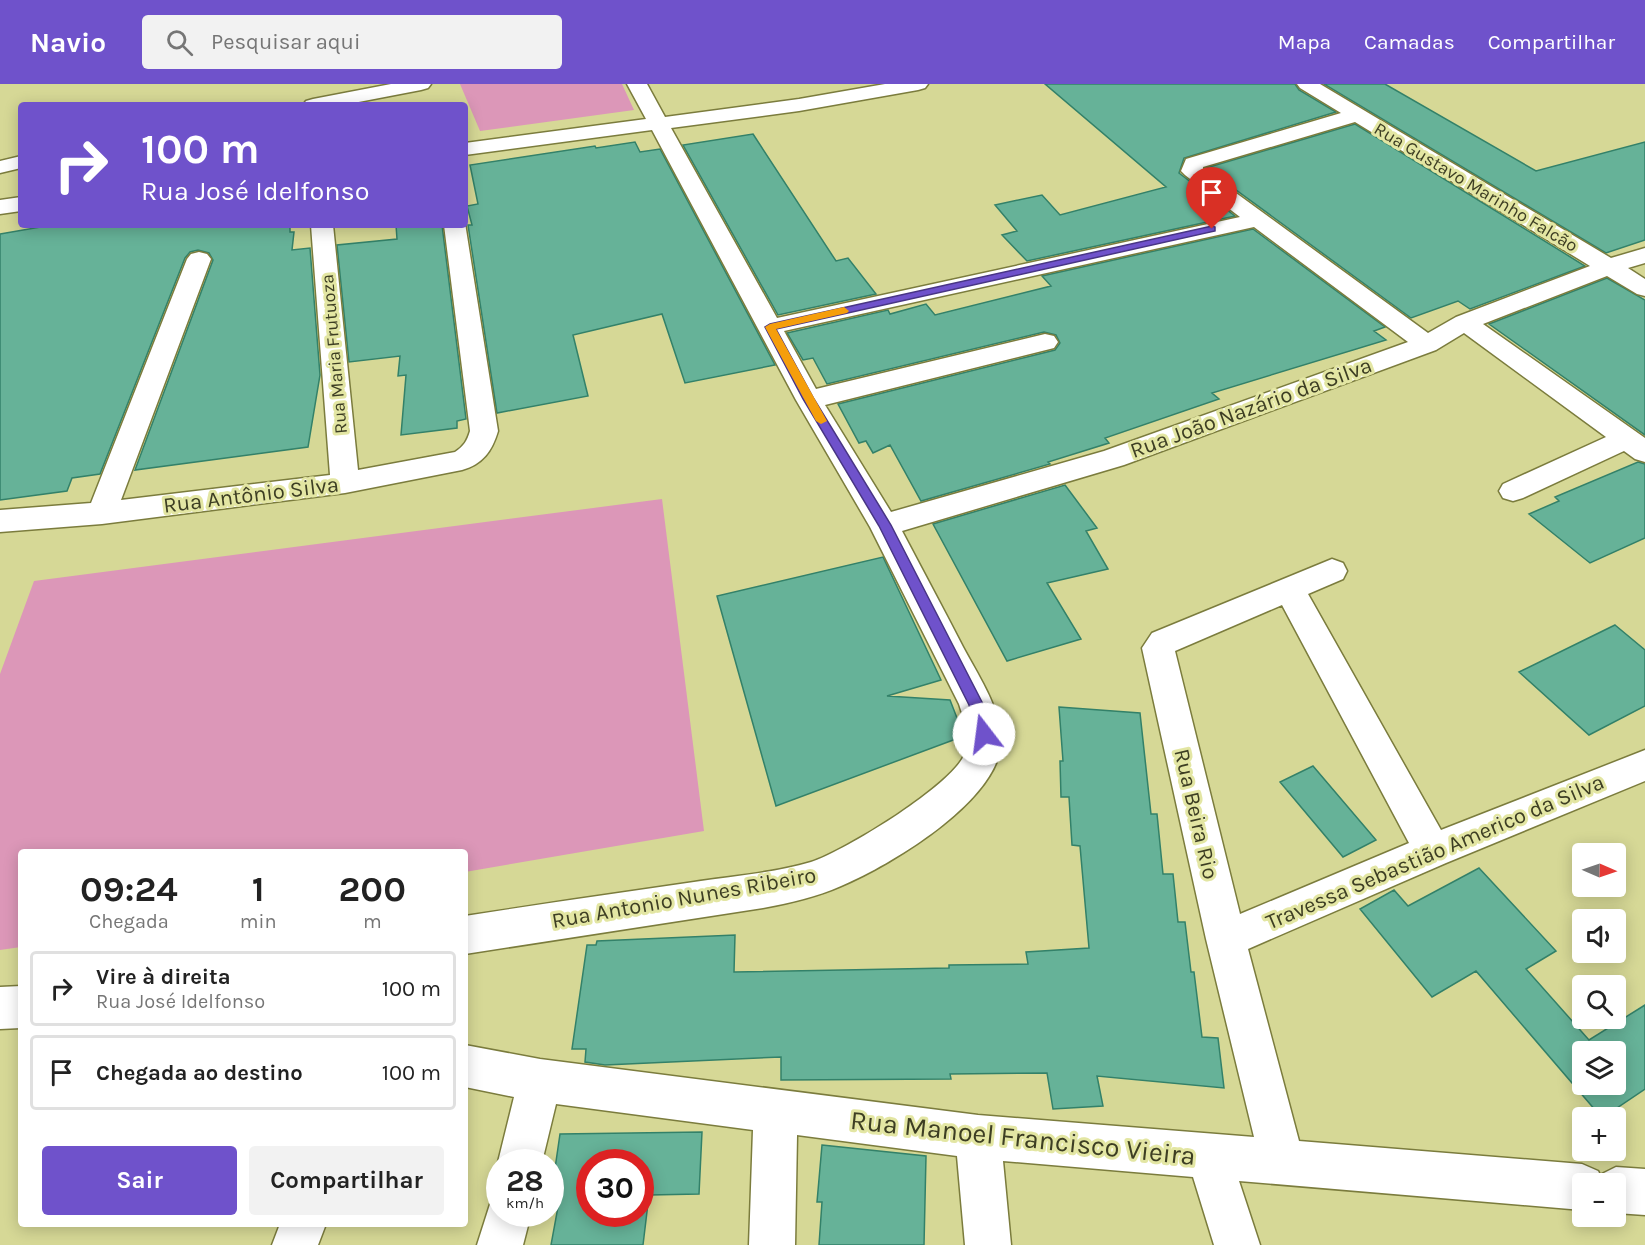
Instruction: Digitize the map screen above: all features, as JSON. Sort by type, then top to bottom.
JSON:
[{"type":"street","points":[[328,102],[421,84]]},
{"type":"street","points":[[638,84],[808,399],[884,525]]},
{"type":"street","points":[[468,149],[799,105],[918,84]]},
{"type":"street","name":"Rua Gustavo Marinho Falcão","points":[[1307,84],[1645,289]]},
{"type":"street","points":[[1357,115],[1193,164],[1192,171],[1428,344]]},
{"type":"street","points":[[0,167],[18,163]]},
{"type":"street","points":[[0,207],[18,204]]},
{"type":"street","points":[[770,327],[1259,219]]},
{"type":"street","name":"Rua Maria Frutuoza","points":[[322,228],[345,483]]},
{"type":"street","name":"Rua Antônio Silva","points":[[0,521],[102,513],[345,483],[462,460],[478,450],[484,430],[455,228]]},
{"type":"street","name":"Rua João Nazário da Silva","points":[[884,525],[1114,458],[1428,344],[1465,322],[1645,255]]},
{"type":"street","points":[[102,513],[199,259]]},
{"type":"street","points":[[1465,322],[1635,446]]},
{"type":"street","points":[[808,399],[1045,342]]},
{"type":"street","points":[[1514,491],[1635,446]]},
{"type":"street","name":"Rua Antonio Nunes Ribeiro","points":[[468,935],[755,891],[812,879],[868,855],[959,790],[980,763],[984,734],[976,704],[884,525]]},
{"type":"street","name":"Rua Beira Rio","points":[[1283,1164],[1226,939],[1158,648],[1163,642],[1332,571]]},
{"type":"street","points":[[1289,588],[1433,850]]},
{"type":"street","name":"Travessa Sebastião Americo da Silva","points":[[1226,939],[1433,850],[1645,765]]},
{"type":"street","points":[[0,1008],[18,1008]]},
{"type":"street","name":"Rua Manoel Francisco Vieira","points":[[468,1067],[540,1080],[978,1137],[1209,1158],[1572,1186]]},
{"type":"street","points":[[523,1149],[540,1080]]},
{"type":"street","points":[[772,1245],[776,1109]]},
{"type":"street","points":[[978,1137],[988,1245]]},
{"type":"street","points":[[1209,1158],[1237,1245]]},
{"type":"street","points":[[1626,1191],[1645,1192]]},
{"type":"street","points":[[295,1245],[302,1227]]},
{"type":"street","points":[[500,1245],[505,1227]]},
{"type":"shaded area","points":[[460,84],[622,84],[634,110],[480,131]]},
{"type":"shaded area","points":[[662,499],[704,831],[468,871],[468,849],[18,849],[18,947],[0,950],[0,674],[34,581]]},
{"type":"building","points":[[1045,84],[1295,84],[1299,90],[1336,112],[1184,158],[1179,173],[1235,216],[1027,261],[1002,235],[1017,231],[995,205],[1042,195],[1060,215],[1166,187]]},
{"type":"building","points":[[1324,84],[1385,84],[1536,171],[1645,142],[1645,240],[1606,253]]},
{"type":"building","points":[[1355,124],[1585,266],[1470,309],[1458,301],[1411,318],[1206,168]]},
{"type":"building","points":[[753,134],[836,261],[848,258],[876,294],[778,315],[683,145]]},
{"type":"building","points":[[635,142],[640,152],[660,149],[775,365],[685,383],[662,314],[573,335],[588,396],[497,413],[468,225],[472,225],[468,206],[478,204],[470,165],[595,146],[596,148]]},
{"type":"building","points":[[35,228],[290,228],[290,232],[294,232],[292,250],[310,248],[320,375],[308,447],[135,470],[213,260],[209,253],[198,250],[190,252],[185,258],[100,474],[72,478],[67,491],[0,500],[0,234]]},
{"type":"building","points":[[396,228],[442,228],[466,419],[457,421],[457,428],[401,435],[406,375],[398,376],[400,356],[349,362],[337,245],[397,239]]},
{"type":"building","points":[[1253,229],[1385,327],[1374,331],[1386,340],[1212,393],[1219,399],[1105,438],[1109,443],[1048,462],[1050,464],[921,501],[890,445],[873,453],[866,441],[859,443],[838,404],[1055,350],[1060,343],[1056,335],[1044,332],[827,384],[813,358],[803,360],[787,333],[888,310],[890,314],[926,304],[935,315],[1051,286],[1042,276]]},
{"type":"building","points":[[1607,278],[1645,300],[1645,435],[1489,324]]},
{"type":"building","points":[[1638,462],[1645,464],[1645,538],[1590,563],[1529,514],[1559,501],[1555,497]]},
{"type":"building","points":[[1065,485],[1097,528],[1086,531],[1108,569],[1047,583],[1081,639],[1007,661],[933,524]]},
{"type":"building","points":[[883,557],[941,680],[887,696],[950,700],[964,736],[776,806],[717,596]]},
{"type":"building","points":[[1615,625],[1645,650],[1645,706],[1589,735],[1519,672]]},
{"type":"building","points":[[1059,707],[1140,713],[1151,814],[1157,814],[1163,874],[1173,874],[1178,922],[1185,922],[1191,972],[1194,972],[1202,1037],[1218,1038],[1224,1088],[1097,1076],[1103,1106],[1053,1109],[1047,1073],[950,1074],[951,1079],[781,1080],[781,1057],[605,1065],[585,1062],[586,1049],[572,1049],[587,945],[596,945],[597,941],[735,935],[734,972],[949,968],[949,965],[1028,964],[1026,952],[1089,948],[1080,846],[1072,845],[1069,797],[1061,797],[1060,761],[1063,761]]},
{"type":"building","points":[[1313,766],[1376,840],[1343,857],[1280,782]]},
{"type":"building","points":[[1479,868],[1556,951],[1526,969],[1572,1021],[1572,1029],[1579,1029],[1589,1040],[1607,1029],[1626,1029],[1626,1017],[1645,1005],[1645,1089],[1618,1107],[1593,1107],[1582,1095],[1626,1095],[1626,1041],[1572,1041],[1572,1083],[1476,971],[1432,997],[1360,909],[1394,890],[1408,906]]},
{"type":"building","points":[[702,1132],[699,1194],[654,1195],[654,1149],[576,1149],[576,1227],[645,1227],[643,1245],[551,1245],[554,1227],[564,1227],[564,1149],[558,1149],[560,1134]]},
{"type":"building","points":[[822,1145],[926,1156],[924,1245],[819,1245],[822,1202],[817,1202]]},
{"type":"slow traffic","points":[[821,421],[770,327],[844,311]]},
{"type":"route","points":[[984,734],[976,704],[884,525],[808,399],[770,327],[1212,229]]}]
